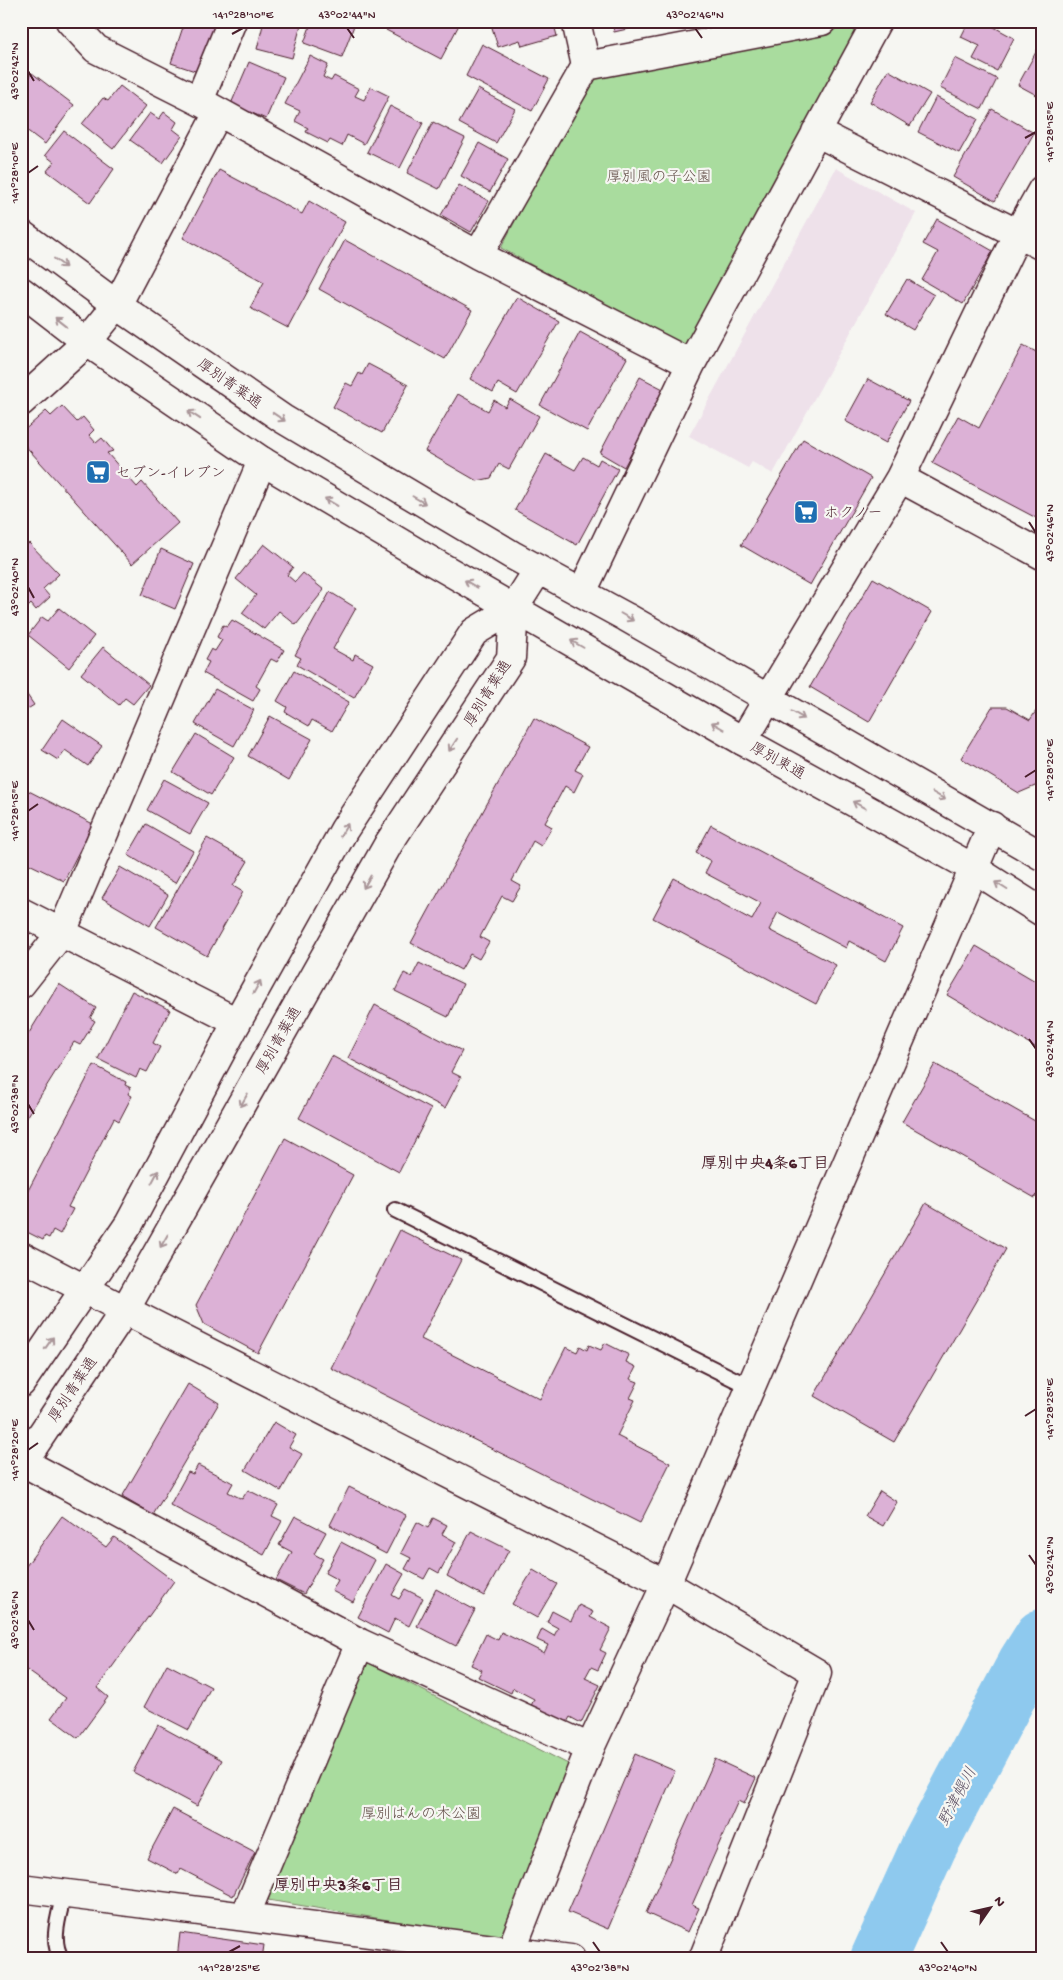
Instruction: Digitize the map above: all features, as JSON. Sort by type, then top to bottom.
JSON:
[{"type":"street","points":[[70,21],[96,49],[209,107],[478,255],[691,364]]},
{"type":"street","points":[[21,402],[87,342],[117,304],[209,107],[232,21]]},
{"type":"street","points":[[478,255],[586,66],[576,21]]},
{"type":"street","points":[[586,66],[822,21]]},
{"type":"street","points":[[582,592],[691,364],[877,21]]},
{"type":"street","points":[[816,132],[1042,246]]},
{"type":"street","points":[[743,741],[900,478],[1018,233],[1042,190]]},
{"type":"street","name":"厚別青葉通","points":[[21,234],[117,304],[283,419],[538,570],[514,608],[474,632],[344,830],[237,1022],[129,1224],[86,1290],[21,1383]]},
{"type":"street","points":[[21,291],[87,342],[262,461],[514,608]]},
{"type":"street","points":[[21,984],[62,932],[262,461]]},
{"type":"street","points":[[900,478],[1042,555]]},
{"type":"street","points":[[538,570],[582,592],[1042,856]]},
{"type":"street","name":"厚別青葉通","points":[[22,1464],[125,1310],[389,843],[511,658],[514,608]]},
{"type":"street","name":"厚別東通","points":[[514,608],[743,741],[973,868],[1042,912]]},
{"type":"street","points":[[509,1954],[590,1748],[666,1584],[992,826]]},
{"type":"street","points":[[21,912],[237,1022]]},
{"type":"street","points":[[21,1256],[666,1584],[816,1673],[703,1959]]},
{"type":"street","points":[[22,1464],[360,1644],[590,1748]]},
{"type":"street","points":[[245,1916],[360,1644]]},
{"type":"street","points":[[21,1888],[245,1916],[509,1954],[571,1959]]},
{"type":"lane","points":[[395,1210],[750,1388]]},
{"type":"lane","points":[[62,1959],[58,1953],[56,1941],[64,1893]]},
{"type":"shaded area","points":[[836,168],[916,213],[773,474],[752,462],[748,468],[689,436]]},
{"type":"green space","name":"厚別風の子公園","points":[[868,23],[684,349],[501,248],[591,75]]},
{"type":"green space","name":"厚別はんの木公園","points":[[363,1660],[572,1766],[508,1940],[268,1900]]},
{"type":"building","points":[[104,21],[133,21],[133,23],[104,23]]},
{"type":"building","points":[[185,21],[211,21],[218,24],[201,73],[171,63]]},
{"type":"building","points":[[264,21],[302,21],[292,58],[257,49]]},
{"type":"building","points":[[312,21],[355,23],[342,57],[304,43]]},
{"type":"building","points":[[391,21],[458,21],[460,23],[441,59],[386,30]]},
{"type":"building","points":[[490,21],[553,21],[557,36],[522,46],[520,40],[498,47]]},
{"type":"building","points":[[612,21],[663,21],[614,32]]},
{"type":"building","points":[[969,21],[983,21],[1014,38],[997,71],[973,59],[980,46],[961,37]]},
{"type":"building","points":[[1042,41],[1042,98],[1018,85]]},
{"type":"building","points":[[482,44],[549,79],[532,111],[466,76]]},
{"type":"building","points":[[310,56],[328,65],[323,77],[331,81],[334,76],[359,89],[355,96],[364,100],[371,87],[389,96],[364,144],[347,135],[342,146],[330,140],[328,143],[306,132],[308,128],[295,121],[300,111],[285,104]]},
{"type":"building","points":[[955,58],[997,79],[982,109],[940,88]]},
{"type":"building","points":[[249,62],[284,77],[266,119],[231,104]]},
{"type":"building","points":[[888,70],[930,94],[910,126],[870,102]]},
{"type":"building","points":[[32,73],[74,105],[45,144],[21,126],[21,87]]},
{"type":"building","points":[[120,86],[146,106],[113,149],[82,124],[103,98],[108,101]]},
{"type":"building","points":[[478,89],[515,109],[496,143],[459,123]]},
{"type":"building","points":[[936,97],[978,119],[959,153],[918,132]]},
{"type":"building","points":[[390,106],[423,123],[400,168],[367,152]]},
{"type":"building","points":[[992,109],[1034,133],[995,201],[953,177]]},
{"type":"building","points":[[164,112],[177,122],[173,129],[182,136],[163,163],[130,140],[150,113],[159,119]]},
{"type":"building","points":[[433,122],[465,138],[439,189],[407,173]]},
{"type":"building","points":[[64,131],[114,169],[90,203],[47,171],[54,162],[45,155]]},
{"type":"building","points":[[479,143],[508,159],[490,192],[461,176]]},
{"type":"building","points":[[219,170],[302,214],[309,201],[345,222],[288,328],[250,308],[264,282],[183,238]]},
{"type":"building","points":[[459,185],[489,201],[471,232],[441,215]]},
{"type":"building","points":[[937,219],[993,251],[963,304],[922,280],[938,252],[923,244]]},
{"type":"building","points":[[345,240],[472,310],[445,359],[319,289]]},
{"type":"building","points":[[907,279],[934,295],[913,330],[886,314]]},
{"type":"building","points":[[517,297],[559,321],[517,394],[498,383],[493,392],[470,379]]},
{"type":"building","points":[[580,332],[627,358],[587,431],[540,405]]},
{"type":"building","points":[[1023,345],[1042,355],[1042,521],[932,463],[958,416],[979,428]]},
{"type":"building","points":[[368,364],[408,385],[382,433],[333,407],[346,383],[352,386],[359,373],[362,375]]},
{"type":"building","points":[[640,377],[665,390],[624,467],[600,453]]},
{"type":"building","points":[[868,379],[909,401],[886,443],[845,421]]},
{"type":"building","points":[[458,394],[488,411],[494,400],[505,407],[510,399],[539,416],[509,469],[499,464],[491,478],[477,481],[425,451]]},
{"type":"building","points":[[62,406],[77,422],[83,417],[94,430],[89,435],[96,443],[102,438],[113,451],[107,453],[137,487],[142,482],[178,523],[132,564],[21,441],[21,433],[46,411],[51,416]]},
{"type":"building","name":"ホクノー","points":[[803,439],[871,478],[810,585],[741,545]]},
{"type":"building","points":[[546,454],[575,470],[583,457],[597,465],[600,459],[618,469],[577,545],[515,510]]},
{"type":"building","points":[[29,543],[59,574],[43,589],[50,597],[36,610],[31,604],[27,608],[21,601],[21,550]]},
{"type":"building","points":[[264,544],[293,567],[287,575],[295,582],[303,573],[324,590],[296,625],[279,611],[264,629],[242,613],[256,595],[236,579]]},
{"type":"building","points":[[161,549],[194,564],[175,609],[142,595]]},
{"type":"building","points":[[873,578],[932,612],[869,722],[810,687]]},
{"type":"building","points":[[330,592],[356,608],[333,649],[353,660],[355,654],[373,664],[354,698],[297,665],[301,658],[295,655]]},
{"type":"building","points":[[59,608],[94,636],[69,668],[28,635],[42,617],[48,621]]},
{"type":"building","points":[[232,620],[284,650],[277,662],[271,659],[256,686],[260,689],[253,701],[203,673],[209,662],[205,660],[211,649],[215,651],[222,640],[217,637],[223,625],[227,627]]},
{"type":"building","points":[[103,647],[149,685],[133,704],[125,698],[119,705],[81,674]]},
{"type":"building","points":[[294,671],[349,702],[332,731],[312,720],[309,726],[285,712],[287,707],[277,701]]},
{"type":"building","points":[[21,686],[34,705],[21,713]]},
{"type":"building","points":[[215,689],[254,710],[234,746],[195,724]]},
{"type":"building","points":[[992,707],[1007,707],[1030,720],[1036,711],[1042,715],[1042,783],[1019,793],[961,758]]},
{"type":"building","points":[[270,716],[312,739],[289,780],[248,756]]},
{"type":"building","points":[[534,718],[588,747],[575,770],[583,774],[574,792],[565,786],[545,823],[552,827],[541,846],[533,841],[512,881],[521,886],[512,901],[502,896],[480,937],[489,942],[479,959],[470,954],[461,970],[411,943]]},
{"type":"building","points":[[63,719],[102,746],[88,766],[65,750],[58,760],[42,750]]},
{"type":"building","points":[[196,734],[234,757],[211,795],[173,772]]},
{"type":"building","points":[[164,779],[208,803],[190,834],[147,810]]},
{"type":"building","points":[[21,787],[93,824],[64,881],[21,860]]},
{"type":"building","points":[[146,824],[193,851],[175,883],[128,855]]},
{"type":"building","points":[[711,825],[903,928],[886,961],[849,941],[846,948],[778,912],[769,930],[836,965],[816,1004],[653,918],[674,878],[752,920],[761,903],[705,873],[711,861],[696,853]]},
{"type":"building","points":[[207,838],[248,861],[233,886],[243,892],[207,956],[156,927]]},
{"type":"building","points":[[120,867],[168,895],[150,926],[102,898]]},
{"type":"building","points":[[976,946],[1042,985],[1042,1051],[947,995]]},
{"type":"building","points":[[419,963],[463,984],[448,1017],[395,991],[404,973],[412,977]]},
{"type":"building","points":[[59,984],[96,1008],[90,1018],[95,1021],[80,1045],[74,1042],[21,1127],[21,1046]]},
{"type":"building","points":[[132,991],[170,1010],[153,1043],[160,1047],[147,1072],[140,1069],[136,1078],[98,1059]]},
{"type":"building","points":[[375,1005],[462,1051],[451,1072],[461,1077],[445,1108],[348,1058]]},
{"type":"building","points":[[332,1056],[431,1109],[399,1172],[299,1118]]},
{"type":"building","points":[[935,1064],[1042,1125],[1042,1187],[1035,1198],[902,1122]]},
{"type":"building","points":[[94,1065],[126,1082],[125,1085],[131,1088],[128,1094],[132,1096],[119,1121],[114,1118],[68,1207],[73,1209],[60,1234],[53,1230],[49,1238],[45,1236],[43,1240],[21,1229],[21,1204]]},
{"type":"building","points":[[285,1138],[353,1175],[258,1353],[204,1324],[196,1305]]},
{"type":"building","points":[[926,1203],[1006,1249],[894,1442],[814,1396]]},
{"type":"building","points":[[400,1230],[461,1260],[421,1339],[540,1399],[566,1347],[577,1352],[580,1346],[587,1350],[589,1345],[601,1350],[605,1343],[629,1355],[626,1362],[636,1367],[630,1379],[638,1382],[630,1398],[635,1400],[617,1436],[670,1463],[640,1523],[331,1368]]},
{"type":"building","points":[[188,1384],[219,1403],[153,1515],[122,1497]]},
{"type":"building","points":[[274,1422],[296,1435],[289,1447],[302,1454],[281,1491],[245,1470]]},
{"type":"building","points":[[198,1465],[233,1483],[228,1492],[242,1499],[248,1490],[278,1505],[272,1516],[282,1521],[264,1555],[170,1505],[188,1472],[193,1474]]},
{"type":"building","points":[[349,1487],[406,1515],[386,1554],[330,1525]]},
{"type":"building","points":[[880,1491],[897,1502],[883,1526],[865,1516]]},
{"type":"building","points":[[62,1516],[106,1547],[114,1537],[174,1581],[97,1688],[108,1697],[78,1738],[51,1718],[66,1698],[21,1666],[21,1573]]},
{"type":"building","points":[[295,1516],[326,1532],[314,1554],[323,1559],[304,1594],[276,1580],[292,1552],[279,1545]]},
{"type":"building","points":[[433,1518],[447,1525],[442,1534],[456,1542],[439,1573],[430,1568],[424,1579],[405,1569],[411,1558],[401,1553],[417,1522],[428,1528]]},
{"type":"building","points":[[471,1531],[509,1550],[484,1596],[447,1576]]},
{"type":"building","points":[[341,1542],[375,1560],[353,1602],[332,1591],[338,1580],[325,1573]]},
{"type":"building","points":[[386,1564],[404,1574],[392,1595],[399,1599],[405,1589],[423,1598],[409,1626],[395,1618],[388,1633],[358,1617]]},
{"type":"building","points":[[533,1570],[557,1584],[537,1618],[512,1604]]},
{"type":"building","points":[[436,1589],[475,1610],[456,1646],[417,1626]]},
{"type":"building","points":[[579,1605],[593,1612],[590,1617],[611,1628],[600,1650],[606,1653],[598,1670],[591,1667],[585,1678],[600,1685],[581,1723],[570,1717],[566,1724],[531,1706],[534,1699],[513,1688],[511,1693],[478,1677],[482,1670],[471,1665],[486,1634],[498,1640],[501,1632],[544,1653],[548,1645],[537,1640],[542,1629],[554,1636],[558,1628],[547,1622],[552,1611],[571,1621]]},
{"type":"building","points":[[167,1664],[211,1687],[189,1730],[144,1707]]},
{"type":"building","points":[[158,1725],[222,1760],[197,1806],[133,1772]]},
{"type":"building","points":[[635,1754],[675,1771],[608,1929],[568,1912]]},
{"type":"building","points":[[715,1759],[756,1778],[744,1804],[738,1801],[692,1905],[699,1908],[688,1932],[646,1913]]},
{"type":"building","points":[[173,1809],[255,1852],[233,1896],[181,1869],[178,1874],[147,1858]]},
{"type":"building","points":[[180,1933],[264,1945],[262,1959],[177,1959]]},
{"type":"waterway","name":"野津幌川","points":[[878,1959],[929,1846],[1025,1664],[1042,1637]]},
{"type":"place","name":"セブン-イレブン","points":[[98,472]]},
{"type":"place","name":"ホクノー","points":[[806,512]]},
{"type":"district","name":"厚別中央4条6丁目","points":[[765,1162]]},
{"type":"district","name":"厚別中央3条6丁目","points":[[338,1884]]}]
